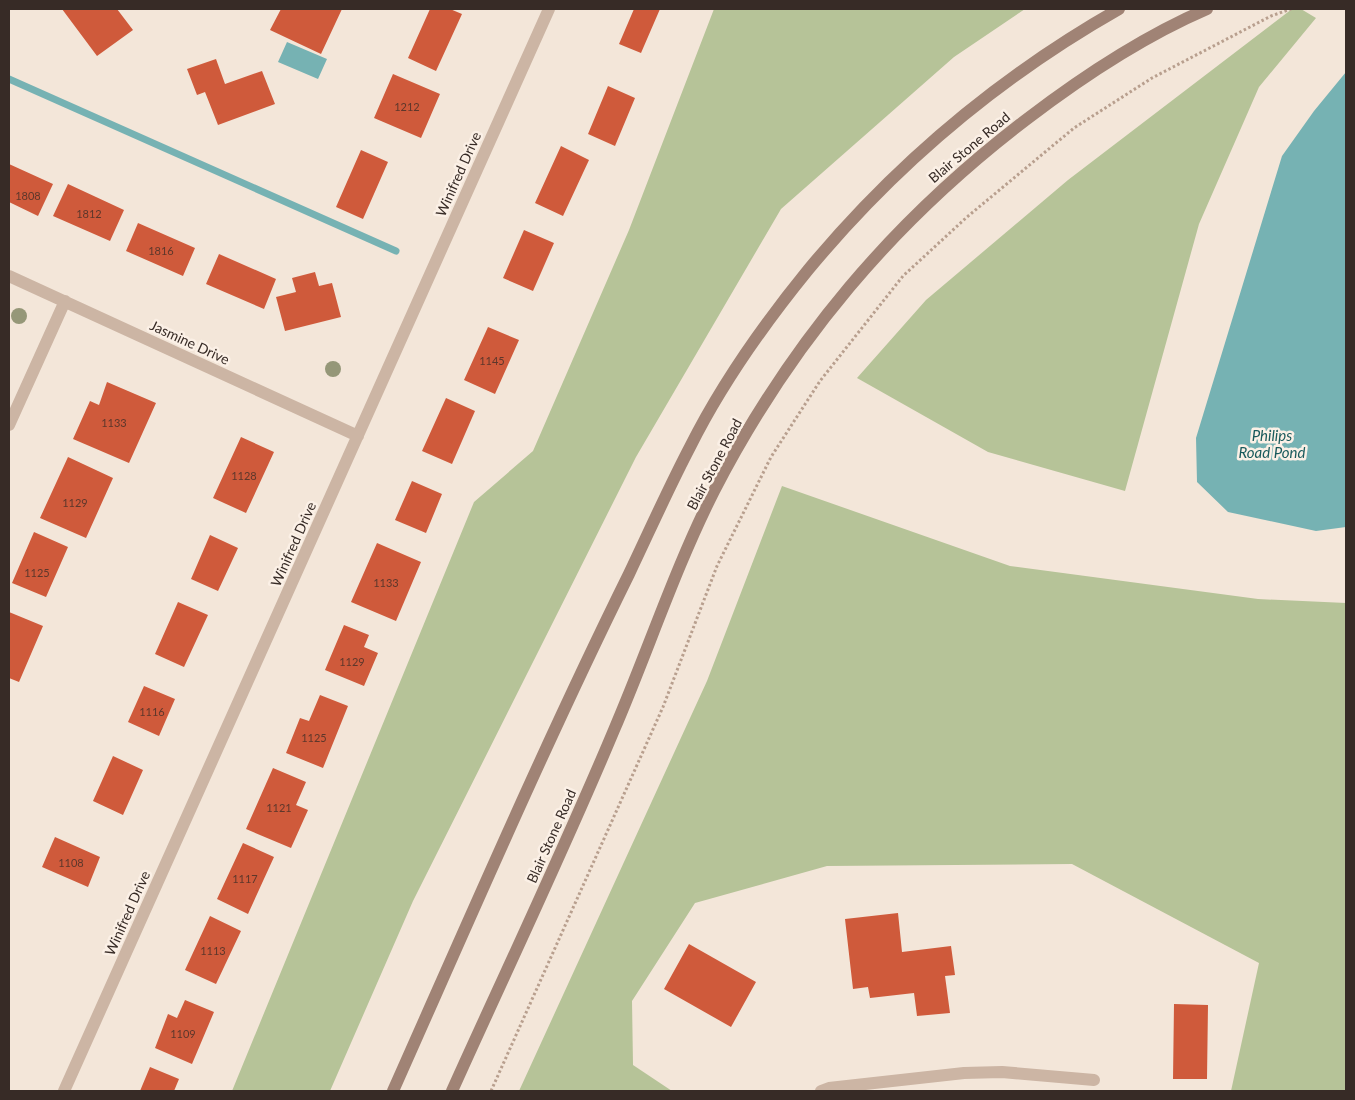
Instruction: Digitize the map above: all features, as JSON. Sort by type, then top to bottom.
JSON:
[{"type":"main road","name":"Blair Stone Road","points":[[393,1091],[596,640],[691,445],[742,358],[808,270],[875,195],[927,146],[993,92],[1072,36],[1119,9]]},
{"type":"main road","name":"Blair Stone Road","points":[[452,1091],[614,730],[683,560],[714,492],[763,405],[813,330],[887,244],[928,201],[982,153],[1062,92],[1132,47],[1207,9]]},
{"type":"street","name":"Winifred Drive","points":[[64,1091],[549,9]]},
{"type":"street","name":"Jasmine Drive","points":[[9,276],[358,436]]},
{"type":"street","points":[[9,425],[65,301]]},
{"type":"street","points":[[821,1091],[829,1088],[964,1073],[1002,1072],[1094,1080]]},
{"type":"path","points":[[491,1091],[663,708],[716,566],[771,457],[820,381],[902,276],[967,216],[1074,128],[1152,78],[1272,16],[1291,9]]},
{"type":"green space","points":[[714,9],[1025,9],[954,57],[781,209],[636,457],[413,901],[330,1091],[232,1091],[474,502],[533,451],[629,230]]},
{"type":"green space","points":[[1292,9],[1301,9],[1316,18],[1259,87],[1199,224],[1125,491],[988,452],[857,378],[926,300],[1068,180]]},
{"type":"green space","points":[[782,486],[1010,566],[1258,599],[1346,603],[1346,1091],[1231,1091],[1259,963],[1072,864],[827,866],[695,903],[632,1001],[633,1065],[672,1091],[519,1091],[707,681]]},
{"type":"water","points":[[287,42],[327,59],[318,79],[278,62]]},
{"type":"water","name":"Philips Road Pond","points":[[1346,72],[1346,527],[1316,531],[1228,512],[1197,482],[1196,438],[1282,156],[1314,111]]},
{"type":"building","points":[[62,9],[117,9],[133,30],[97,56]]},
{"type":"building","points":[[281,9],[342,9],[321,54],[270,30]]},
{"type":"building","points":[[430,9],[450,9],[462,14],[436,71],[408,58]]},
{"type":"building","points":[[634,9],[660,9],[641,53],[619,44]]},
{"type":"building","points":[[216,59],[225,84],[262,71],[275,104],[218,125],[205,92],[197,95],[187,69]]},
{"type":"building","points":[[393,74],[440,94],[421,138],[374,118]]},
{"type":"building","points":[[608,86],[635,98],[615,146],[588,134]]},
{"type":"building","points":[[561,146],[589,160],[563,216],[535,203]]},
{"type":"building","points":[[361,150],[388,162],[363,219],[336,207]]},
{"type":"building","points":[[9,164],[53,184],[38,216],[9,202]]},
{"type":"building","points":[[68,184],[124,210],[110,241],[53,216]]},
{"type":"building","points":[[138,223],[195,248],[183,276],[126,251]]},
{"type":"building","points":[[524,230],[554,243],[533,291],[503,278]]},
{"type":"building","points":[[219,254],[276,279],[264,309],[206,284]]},
{"type":"building","points":[[315,272],[319,286],[332,283],[341,317],[285,331],[276,297],[296,292],[292,278]]},
{"type":"building","points":[[488,327],[519,340],[495,394],[464,380]]},
{"type":"building","points":[[107,382],[156,403],[129,463],[73,439],[90,401],[99,405]]},
{"type":"building","points":[[446,398],[475,411],[452,464],[422,451]]},
{"type":"building","points":[[241,437],[274,452],[246,513],[213,498]]},
{"type":"building","points":[[68,457],[113,478],[86,538],[40,518]]},
{"type":"building","points":[[412,481],[442,494],[426,533],[395,520]]},
{"type":"building","points":[[34,532],[68,547],[46,597],[12,583]]},
{"type":"building","points":[[210,535],[238,548],[218,591],[191,579]]},
{"type":"building","points":[[377,543],[421,562],[396,621],[351,602]]},
{"type":"building","points":[[178,602],[208,615],[184,667],[155,654]]},
{"type":"building","points":[[9,612],[43,626],[19,682],[9,678]]},
{"type":"building","points":[[344,625],[369,635],[364,647],[378,653],[364,686],[325,670]]},
{"type":"building","points":[[144,686],[175,699],[159,736],[128,722]]},
{"type":"building","points":[[320,695],[348,706],[323,768],[286,753],[300,718],[309,721]]},
{"type":"building","points":[[113,756],[143,770],[123,815],[93,801]]},
{"type":"building","points":[[273,768],[306,782],[296,805],[308,810],[291,848],[246,829]]},
{"type":"building","points":[[55,837],[100,857],[88,887],[42,867]]},
{"type":"building","points":[[243,843],[274,857],[248,914],[217,899]]},
{"type":"building","points":[[898,913],[902,952],[951,946],[955,975],[945,976],[950,1013],[917,1016],[914,993],[870,998],[868,987],[853,989],[845,919]]},
{"type":"building","points":[[210,916],[241,931],[216,984],[185,970]]},
{"type":"building","points":[[689,944],[756,982],[731,1027],[664,989]]},
{"type":"building","points":[[185,1000],[214,1012],[192,1064],[155,1048],[168,1014],[177,1018]]},
{"type":"building","points":[[1174,1004],[1208,1005],[1207,1079],[1173,1079]]},
{"type":"building","points":[[150,1067],[179,1079],[174,1091],[140,1091]]},
{"type":"waterway","points":[[9,79],[396,251]]}]
